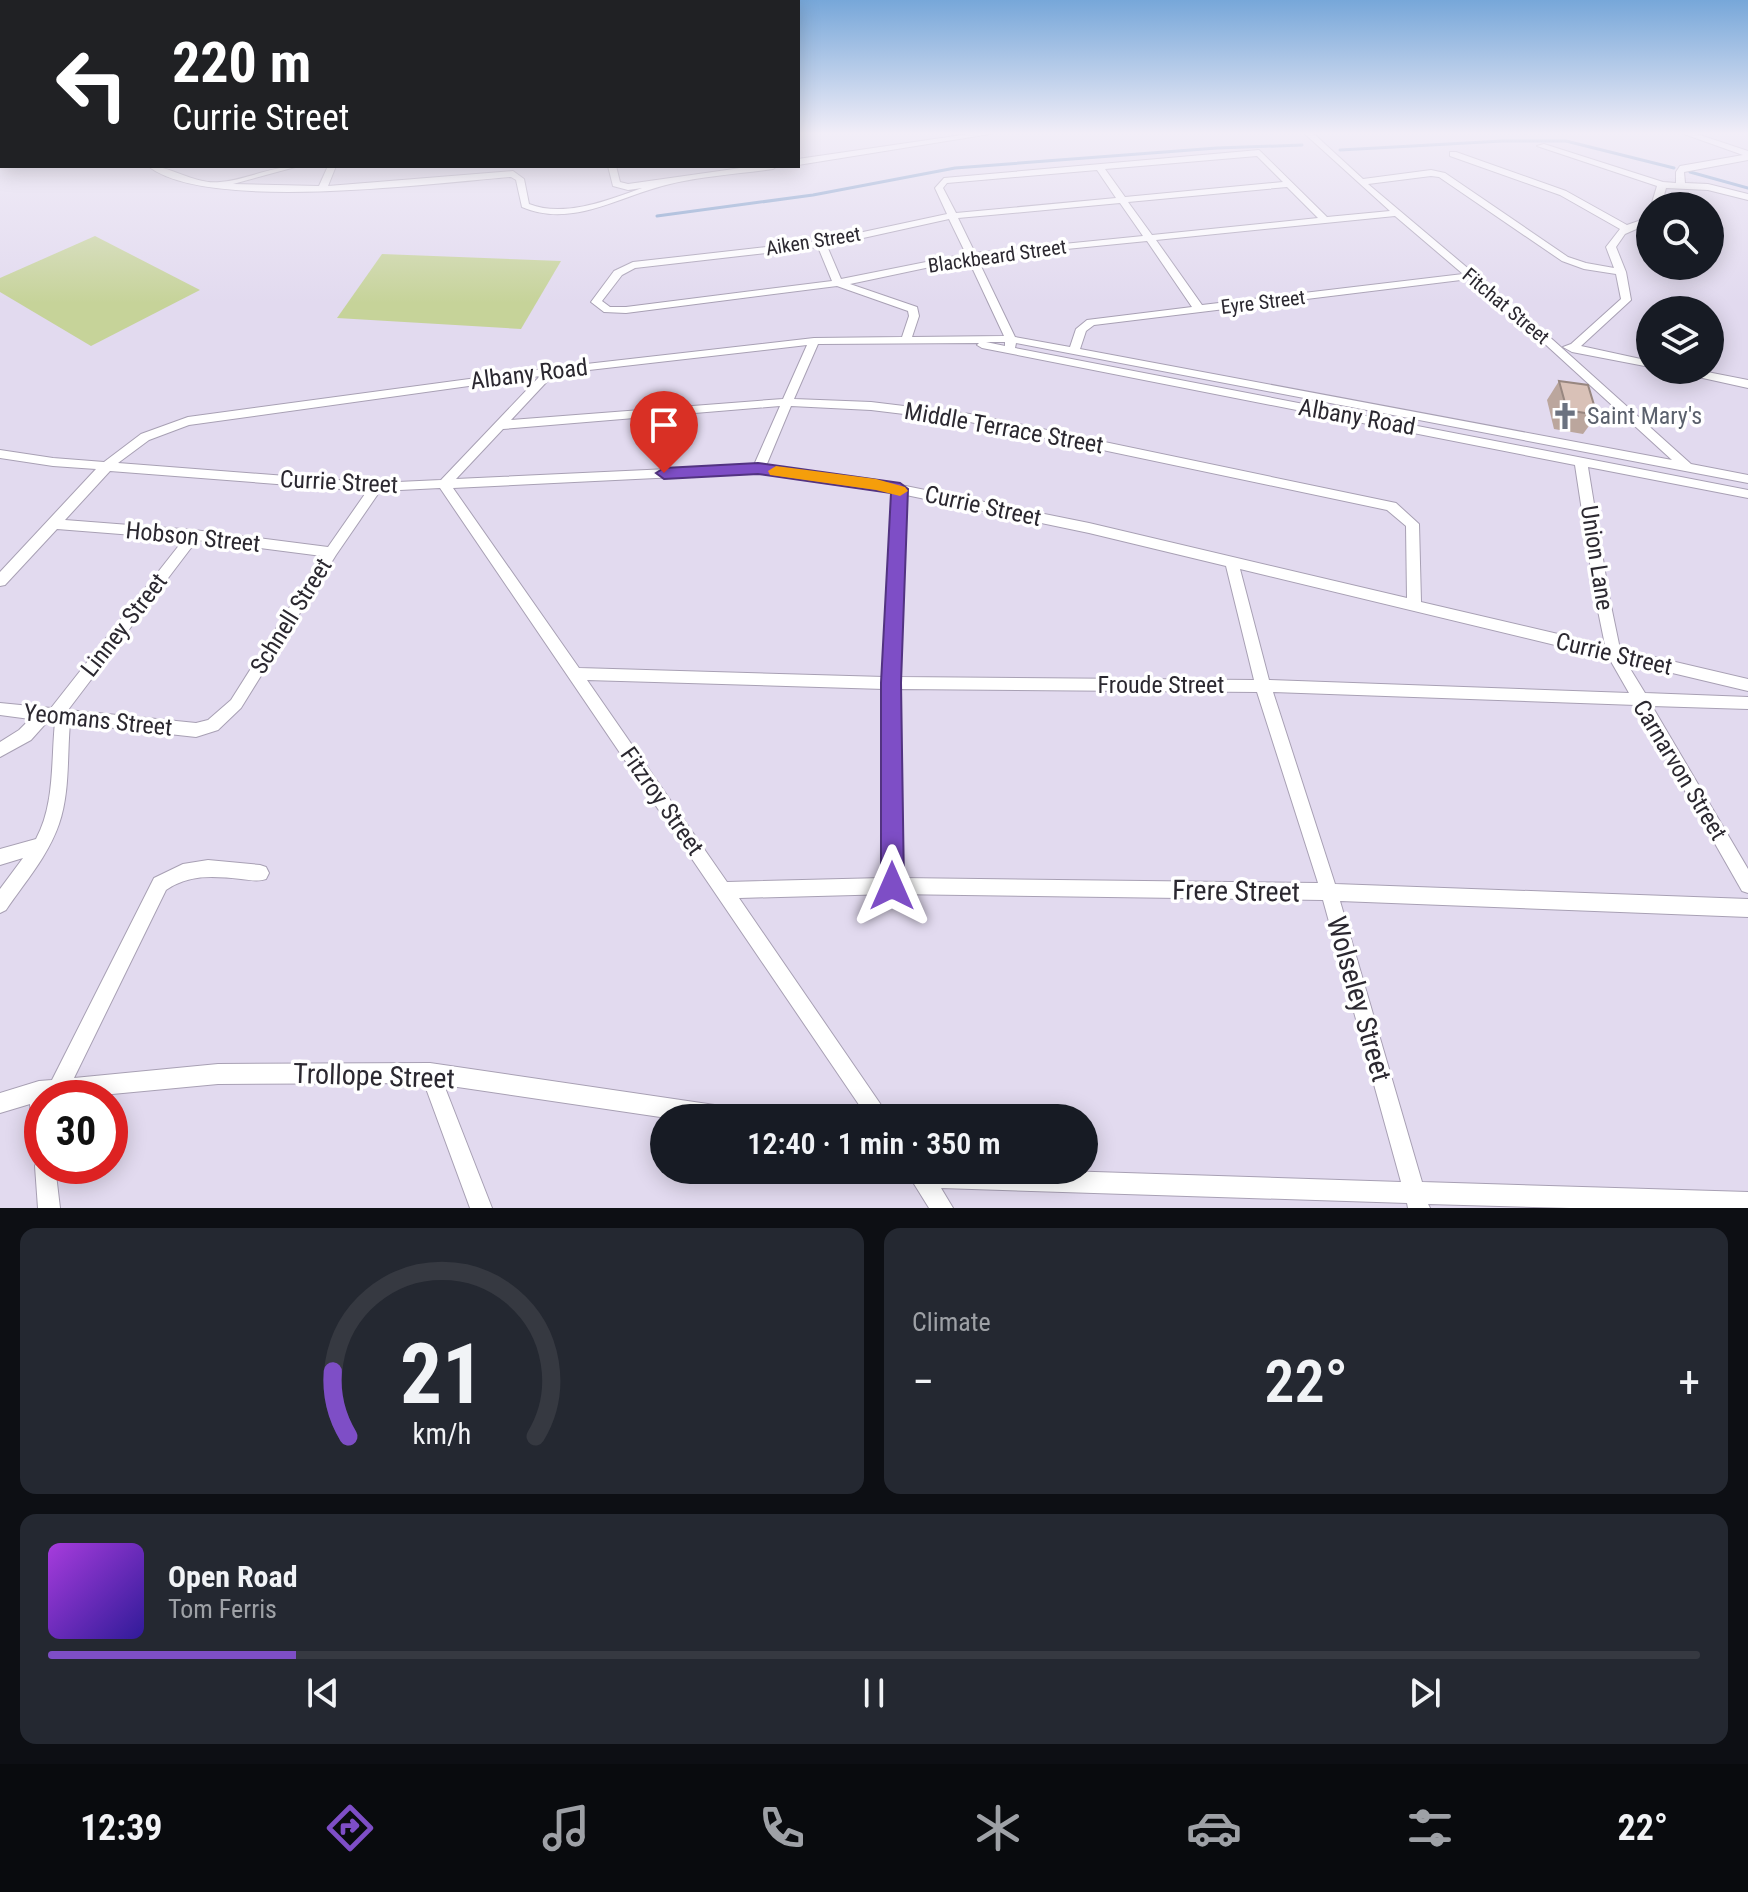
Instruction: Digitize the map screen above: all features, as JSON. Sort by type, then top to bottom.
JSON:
[{"type":"street","points":[[259,190],[280,190]]},
{"type":"street","points":[[522,190],[528,208],[556,211],[627,197],[644,190]]},
{"type":"street","points":[[940,190],[1010,345]]},
{"type":"street","points":[[1115,190],[1200,310]]},
{"type":"street","name":"Aiken Street","points":[[598,306],[596,302],[601,292],[618,273],[633,265],[821,244],[952,216],[1227,190]]},
{"type":"street","points":[[1296,190],[1324,219]]},
{"type":"street","name":"Fitchat Street","points":[[1371,190],[1549,342],[1687,467],[1696,484]]},
{"type":"street","points":[[1465,190],[1565,259],[1584,266],[1621,272]]},
{"type":"street","points":[[1556,190],[1625,228]]},
{"type":"street","points":[[1714,190],[1748,197]]},
{"type":"street","name":"Blackbeard Street","points":[[598,306],[608,310],[626,310],[838,283],[971,256],[1398,213]]},
{"type":"street","points":[[1572,349],[1626,300],[1621,272],[1611,247],[1615,236],[1636,224]]},
{"type":"street","points":[[821,244],[838,283],[913,309],[914,316],[906,340]]},
{"type":"street","name":"Eyre Street","points":[[1074,350],[1081,329],[1091,322],[1471,276]]},
{"type":"street","points":[[758,469],[814,341]]},
{"type":"street","name":"Albany Road","points":[[0,581],[6,568],[55,524],[107,465],[145,434],[188,421],[551,371],[814,341],[966,341],[1074,350],[1165,376]]},
{"type":"street","points":[[1549,342],[1636,361]]},
{"type":"street","name":"Albany Road","points":[[1010,345],[1437,426],[1748,479]]},
{"type":"street","points":[[444,484],[551,371]]},
{"type":"street","points":[[1724,379],[1748,384]]},
{"type":"street","name":"Middle Terrace Street","points":[[501,425],[786,402],[871,406],[970,418],[1380,502],[1401,511],[1412,524],[1414,606]]},
{"type":"street","name":"Albany Road","points":[[1437,426],[1581,462],[1748,494]]},
{"type":"street","points":[[0,454],[53,462],[107,465]]},
{"type":"street","name":"Union Lane","points":[[1581,462],[1614,654]]},
{"type":"street","name":"Currie Street","points":[[107,465],[376,487],[758,469],[900,489],[1231,560],[1748,685]]},
{"type":"street","name":"Fitzroy Street","points":[[444,484],[870,1104]]},
{"type":"street","name":"Schnell Street","points":[[196,730],[226,717],[236,704],[331,552],[376,487]]},
{"type":"street","points":[[892,886],[891,683],[900,489]]},
{"type":"street","name":"Hobson Street","points":[[55,524],[194,535],[331,552]]},
{"type":"street","name":"Linney Street","points":[[0,750],[54,716],[194,535]]},
{"type":"street","name":"Wolseley Street","points":[[1231,560],[1263,686],[1329,892],[1416,1199]]},
{"type":"street","name":"Carnarvon Street","points":[[1614,654],[1748,885]]},
{"type":"street","name":"Froude Street","points":[[574,674],[891,683],[1263,686],[1748,703]]},
{"type":"street","name":"Yeomans Street","points":[[0,709],[196,730]]},
{"type":"street","points":[[0,904],[41,845],[56,802],[54,716]]},
{"type":"street","points":[[0,857],[41,845]]},
{"type":"street","points":[[54,1080],[160,884],[171,875],[188,869],[260,873]]},
{"type":"street","name":"Frere Street","points":[[724,890],[892,886],[1329,892],[1748,908]]},
{"type":"street","points":[[430,1073],[481,1208]]},
{"type":"street","name":"Trollope Street","points":[[128,1083],[218,1074],[430,1073],[650,1105]]},
{"type":"street","name":"Trollope Street","points":[[0,1103],[24,1097]]},
{"type":"street","points":[[1098,1183],[1416,1199],[1748,1203]]},
{"type":"street","points":[[47,1184],[49,1208]]},
{"type":"street","points":[[926,1184],[942,1208]]},
{"type":"green space","points":[[95,236],[200,290],[91,346],[0,292],[0,278]]},
{"type":"green space","points":[[382,254],[561,261],[521,329],[337,318]]},
{"type":"building","points":[[1559,381],[1588,385],[1597,415],[1567,410]]},
{"type":"waterway","points":[[657,216],[837,190]]},
{"type":"slow traffic","points":[[776,471],[876,484],[900,491]]},
{"type":"place","name":"Saint Mary's","points":[[1565,416]]},
{"type":"route","points":[[664,473],[758,469],[900,489],[891,683],[892,886]]}]
